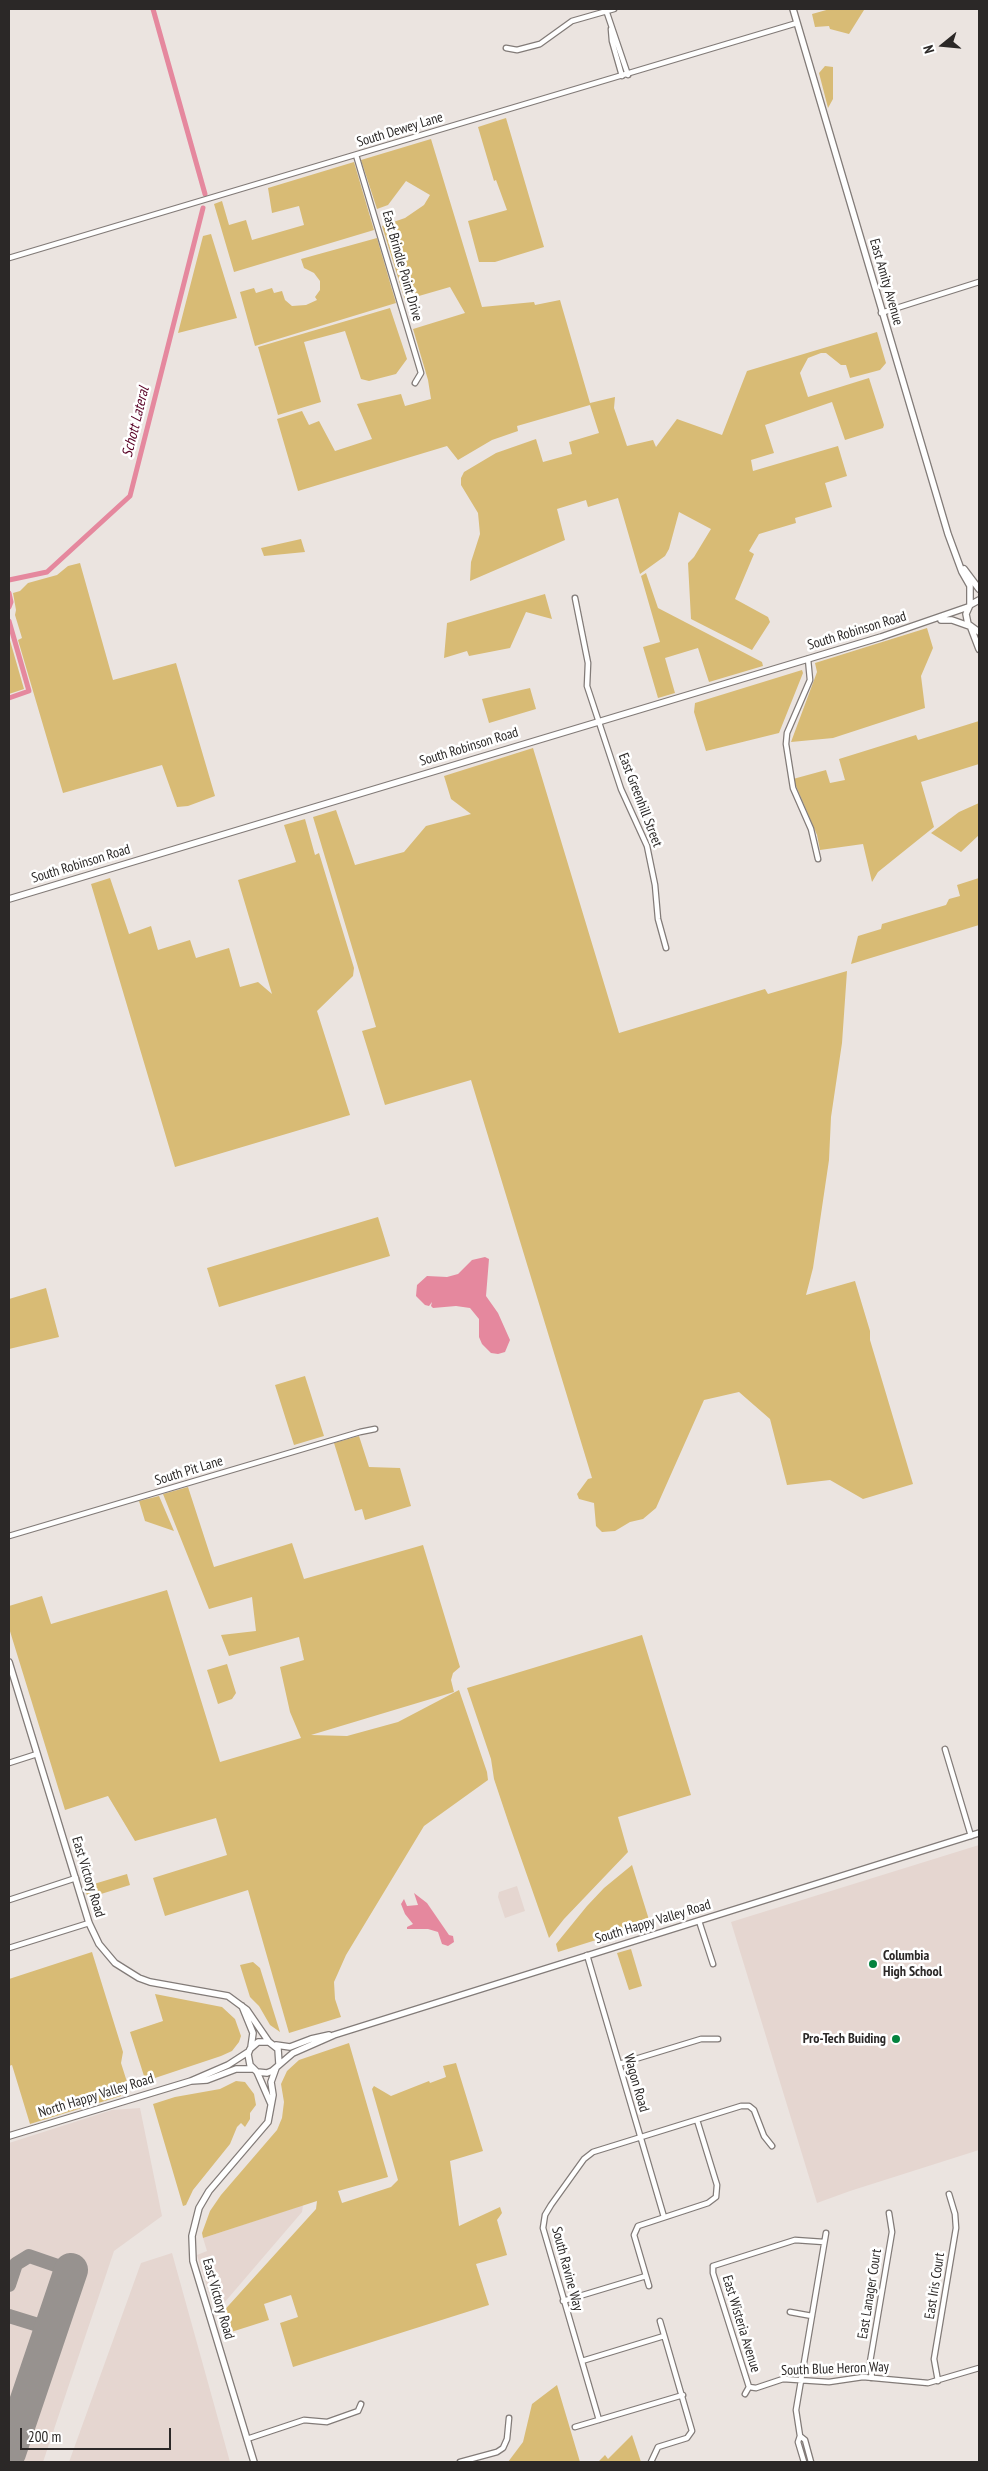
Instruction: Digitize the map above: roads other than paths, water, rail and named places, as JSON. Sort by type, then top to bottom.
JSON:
[{"type":"street","points":[[506,48],[517,50],[540,44],[572,21],[614,9]]},
{"type":"street","name":"East Amity Avenue","points":[[793,9],[881,313],[958,562],[971,591],[966,619],[970,627]]},
{"type":"street","points":[[606,10],[618,39],[628,75]]},
{"type":"street","name":"South Dewey Lane","points":[[9,258],[628,75],[797,23]]},
{"type":"street","points":[[611,26],[612,41],[622,76]]},
{"type":"street","name":"East Brindle Point Drive","points":[[356,155],[421,373],[415,383]]},
{"type":"street","points":[[881,313],[979,282]]},
{"type":"street","name":"East Amity Avenue","points":[[958,562],[979,589]]},
{"type":"street","name":"East Greenhill Street","points":[[575,598],[588,663],[587,686],[621,789],[647,846],[658,919],[666,948]]},
{"type":"street","name":"South Robinson Road","points":[[9,899],[936,620],[979,600]]},
{"type":"street","name":"South Robinson Road","points":[[936,620],[952,620],[979,632]]},
{"type":"street","points":[[970,627],[979,649]]},
{"type":"street","points":[[808,659],[810,680],[787,733],[786,744],[791,781],[811,829],[818,860]]},
{"type":"street","name":"South Pit Lane","points":[[9,1536],[360,1432],[376,1429]]},
{"type":"street","name":"East Victory Road","points":[[9,1662],[89,1923],[107,1956],[128,1972],[150,1982],[221,1994],[247,2010],[272,2043]]},
{"type":"street","points":[[945,1748],[971,1836]]},
{"type":"street","points":[[9,1763],[37,1754]]},
{"type":"street","name":"South Happy Valley Road","points":[[334,2035],[979,1833]]},
{"type":"street","points":[[9,1900],[76,1878]]},
{"type":"street","points":[[699,1920],[712,1964]]},
{"type":"street","points":[[9,1948],[89,1923]]},
{"type":"street","name":"Wagon Road","points":[[587,1955],[664,2217]]},
{"type":"street","points":[[242,2006],[253,2033],[248,2060],[255,2070],[271,2104]]},
{"type":"street","points":[[250,2049],[258,2042],[290,2047],[320,2036],[334,2035]]},
{"type":"street","points":[[255,2070],[267,2073],[292,2053],[334,2035]]},
{"type":"street","points":[[619,2064],[701,2039],[718,2040]]},
{"type":"street","points":[[272,2043],[280,2054],[277,2066]]},
{"type":"street","name":"North Happy Valley Road","points":[[9,2136],[192,2081],[235,2061],[250,2049]]},
{"type":"street","name":"East Victory Road","points":[[254,2462],[193,2261],[192,2236],[199,2208],[209,2190],[262,2132],[268,2122],[271,2104],[271,2082],[277,2066]]},
{"type":"street","name":"North Happy Valley Road","points":[[192,2081],[207,2080],[236,2069],[255,2070]]},
{"type":"street","name":"South Ravine Way","points":[[599,2420],[563,2302],[543,2228],[545,2215],[588,2155],[741,2106],[751,2107],[756,2114],[764,2136],[772,2146]]},
{"type":"street","points":[[649,2286],[635,2240],[635,2230],[642,2224],[708,2203],[716,2197],[717,2185],[697,2120]]},
{"type":"street","name":"East Iris Court","points":[[938,2381],[934,2359],[956,2228],[955,2214],[949,2194]]},
{"type":"street","name":"East Lanager Court","points":[[872,2378],[870,2362],[892,2232],[889,2213]]},
{"type":"street","points":[[804,2462],[798,2442],[800,2436],[796,2410],[826,2233]]},
{"type":"street","points":[[708,2264],[714,2266],[795,2240],[824,2242]]},
{"type":"street","name":"East Wisteria Avenue","points":[[714,2266],[713,2273],[749,2387]]},
{"type":"street","points":[[563,2302],[646,2276]]},
{"type":"street","points":[[790,2312],[812,2316]]},
{"type":"street","points":[[651,2462],[658,2447],[691,2435],[692,2426],[660,2321]]},
{"type":"street","points":[[582,2361],[664,2336]]},
{"type":"street","name":"South Blue Heron Way","points":[[749,2387],[756,2388],[783,2380],[829,2382],[864,2377],[897,2378],[928,2382],[938,2381],[979,2368]]},
{"type":"street","points":[[745,2394],[749,2387]]},
{"type":"street","points":[[575,2427],[682,2395]]},
{"type":"street","points":[[247,2439],[304,2420],[327,2422],[358,2411],[362,2404]]},
{"type":"street","points":[[460,2462],[497,2452],[503,2448],[507,2439],[510,2418]]},
{"type":"street","points":[[800,2436],[804,2440],[811,2462]]},
{"type":"waterway","name":"Schott Lateral","points":[[153,9],[205,194]]},
{"type":"waterway","name":"Schott Lateral","points":[[9,580],[47,572],[130,496],[203,208]]},
{"type":"waterway","name":"Schott Lateral","points":[[9,593],[11,602],[9,607]]},
{"type":"waterway","name":"Schott Lateral","points":[[9,621],[29,691],[9,698]]},
{"type":"place","name":"Columbia High School","points":[[873,1964]]},
{"type":"place","name":"Pro-Tech Buiding","points":[[896,2039]]}]
